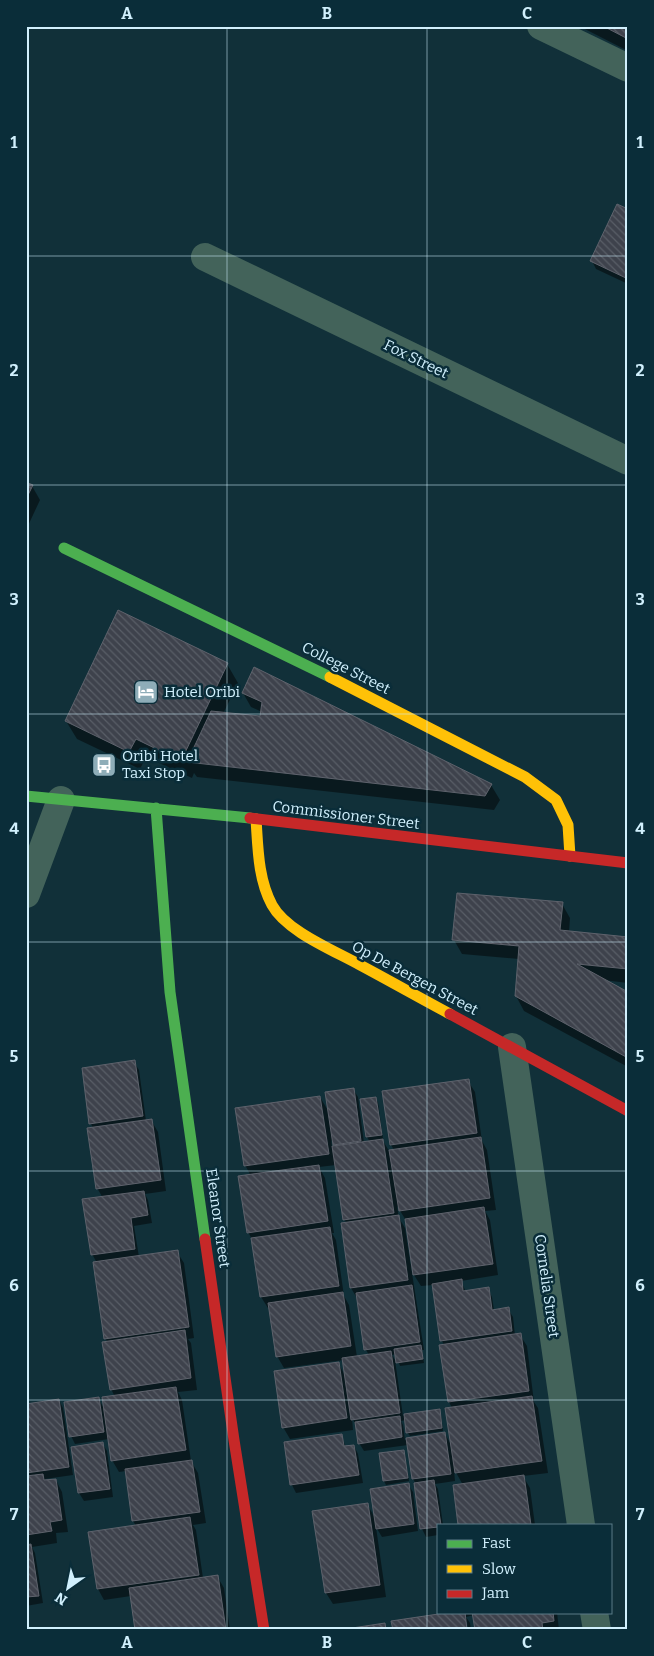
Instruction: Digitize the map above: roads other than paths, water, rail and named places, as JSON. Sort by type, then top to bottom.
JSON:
[{"type":"street","points":[[541,26],[628,68]]},
{"type":"street","name":"Fox Street","points":[[205,257],[628,461]]},
{"type":"street","name":"College Street","points":[[64,548],[298,660],[525,777],[556,800],[568,825],[570,856]]},
{"type":"street","name":"Commissioner Street","points":[[26,796],[256,819],[628,863]]},
{"type":"street","points":[[26,894],[61,800]]},
{"type":"street","name":"Eleanor Street","points":[[156,808],[170,992],[234,1440],[264,1630]]},
{"type":"street","name":"Op De Bergen Street","points":[[256,819],[261,876],[266,894],[281,918],[305,935],[628,1111]]},
{"type":"street","name":"Cornelia Street","points":[[512,1047],[581,1524]]},
{"type":"street","points":[[594,1614],[597,1630]]},
{"type":"place","name":"Hotel Oribi","points":[[146,692]]},
{"type":"place","name":"Oribi Hotel Taxi Stop","points":[[104,765]]}]
